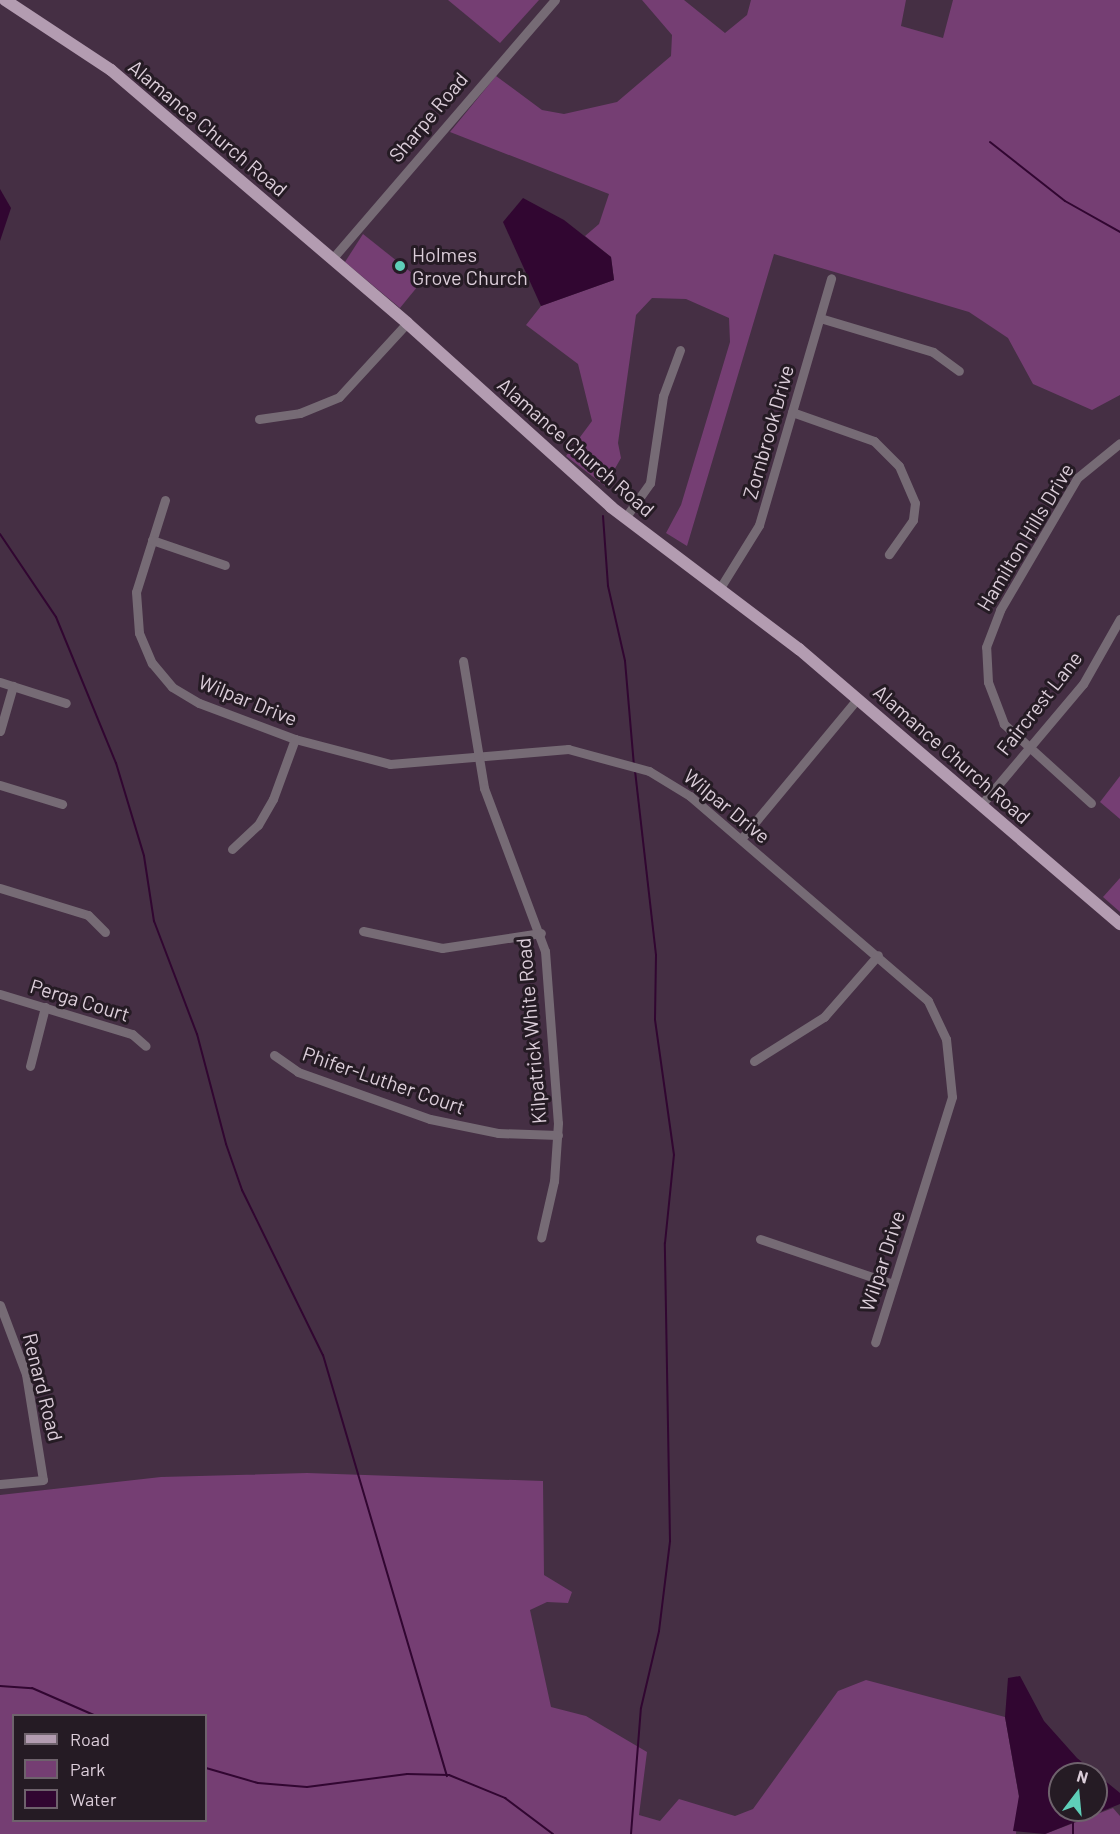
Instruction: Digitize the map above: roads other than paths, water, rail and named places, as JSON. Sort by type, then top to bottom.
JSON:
[{"type":"main road","name":"Alamance Church Road","points":[[5,0],[86,50],[407,323],[625,518],[720,588],[858,698],[1120,924]]},
{"type":"street","name":"Sharpe Road","points":[[332,259],[555,0]]},
{"type":"street","name":"Zornbrook Drive","points":[[720,588],[759,525],[831,278]]},
{"type":"street","points":[[820,318],[933,352],[959,371]]},
{"type":"street","points":[[260,419],[300,413],[339,397],[407,323]]},
{"type":"street","points":[[625,518],[650,483],[663,396],[680,350]]},
{"type":"street","points":[[792,412],[874,441],[899,466],[915,503],[913,520],[889,554]]},
{"type":"street","name":"Hamilton Hills Drive","points":[[1091,803],[1027,749],[994,703],[986,663],[989,634],[1077,478],[1120,443]]},
{"type":"street","name":"Wilpar Drive","points":[[165,500],[136,592],[139,633],[152,663],[172,687],[199,703],[294,739],[390,764],[479,758],[557,749],[620,760],[677,787],[878,955],[934,1010],[953,1076],[946,1123],[875,1342]]},
{"type":"street","points":[[152,540],[225,565]]},
{"type":"street","name":"Faircrest Lane","points":[[981,805],[1083,684],[1120,619]]},
{"type":"street","name":"Kilpatrick White Road","points":[[463,661],[479,758],[492,813],[541,933],[558,1135],[541,1238]]},
{"type":"street","points":[[0,682],[66,703]]},
{"type":"street","points":[[0,731],[13,686]]},
{"type":"street","points":[[741,839],[858,698]]},
{"type":"street","points":[[232,849],[258,825],[273,799],[294,739]]},
{"type":"street","points":[[0,785],[62,804]]},
{"type":"street","points":[[0,888],[88,915],[105,932]]},
{"type":"street","points":[[363,931],[442,948],[541,933]]},
{"type":"street","points":[[754,1061],[824,1017],[878,955]]},
{"type":"street","name":"Perga Court","points":[[0,994],[132,1034],[146,1046]]},
{"type":"street","points":[[30,1066],[45,1007]]},
{"type":"street","name":"Phifer-Luther Court","points":[[274,1055],[298,1072],[430,1119],[498,1132],[558,1135]]},
{"type":"street","points":[[760,1239],[893,1284]]},
{"type":"street","name":"Renard Road","points":[[0,1305],[26,1374],[43,1480],[0,1484]]},
{"type":"water","points":[[0,189],[11,208],[0,241]]},
{"type":"water","points":[[523,198],[564,220],[611,257],[614,280],[541,306],[503,222]]},
{"type":"water","points":[[1020,1676],[1044,1721],[1082,1762],[1048,1762],[1048,1822],[1075,1822],[1045,1834],[1013,1831],[1019,1796],[1005,1717],[1008,1678]]},
{"type":"water","points":[[1108,1783],[1120,1793],[1120,1804],[1108,1809]]},
{"type":"waterway","points":[[990,142],[1065,201],[1120,232]]},
{"type":"waterway","points":[[603,516],[608,586],[625,661],[634,765]]},
{"type":"waterway","points":[[0,534],[56,617],[116,763],[144,856],[154,921],[197,1034],[226,1144],[242,1190],[323,1355],[447,1776]]},
{"type":"waterway","points":[[631,1834],[641,1708],[659,1631],[670,1541],[665,1243],[674,1155],[655,1019],[656,955],[635,771]]},
{"type":"waterway","points":[[0,1686],[32,1688],[91,1714]]},
{"type":"waterway","points":[[207,1768],[258,1783],[307,1787],[407,1774],[449,1775],[505,1798],[553,1834]]},
{"type":"waterway","points":[[1073,1822],[1073,1834]]},
{"type":"place","name":"Holmes Grove Church","points":[[400,266]]}]
